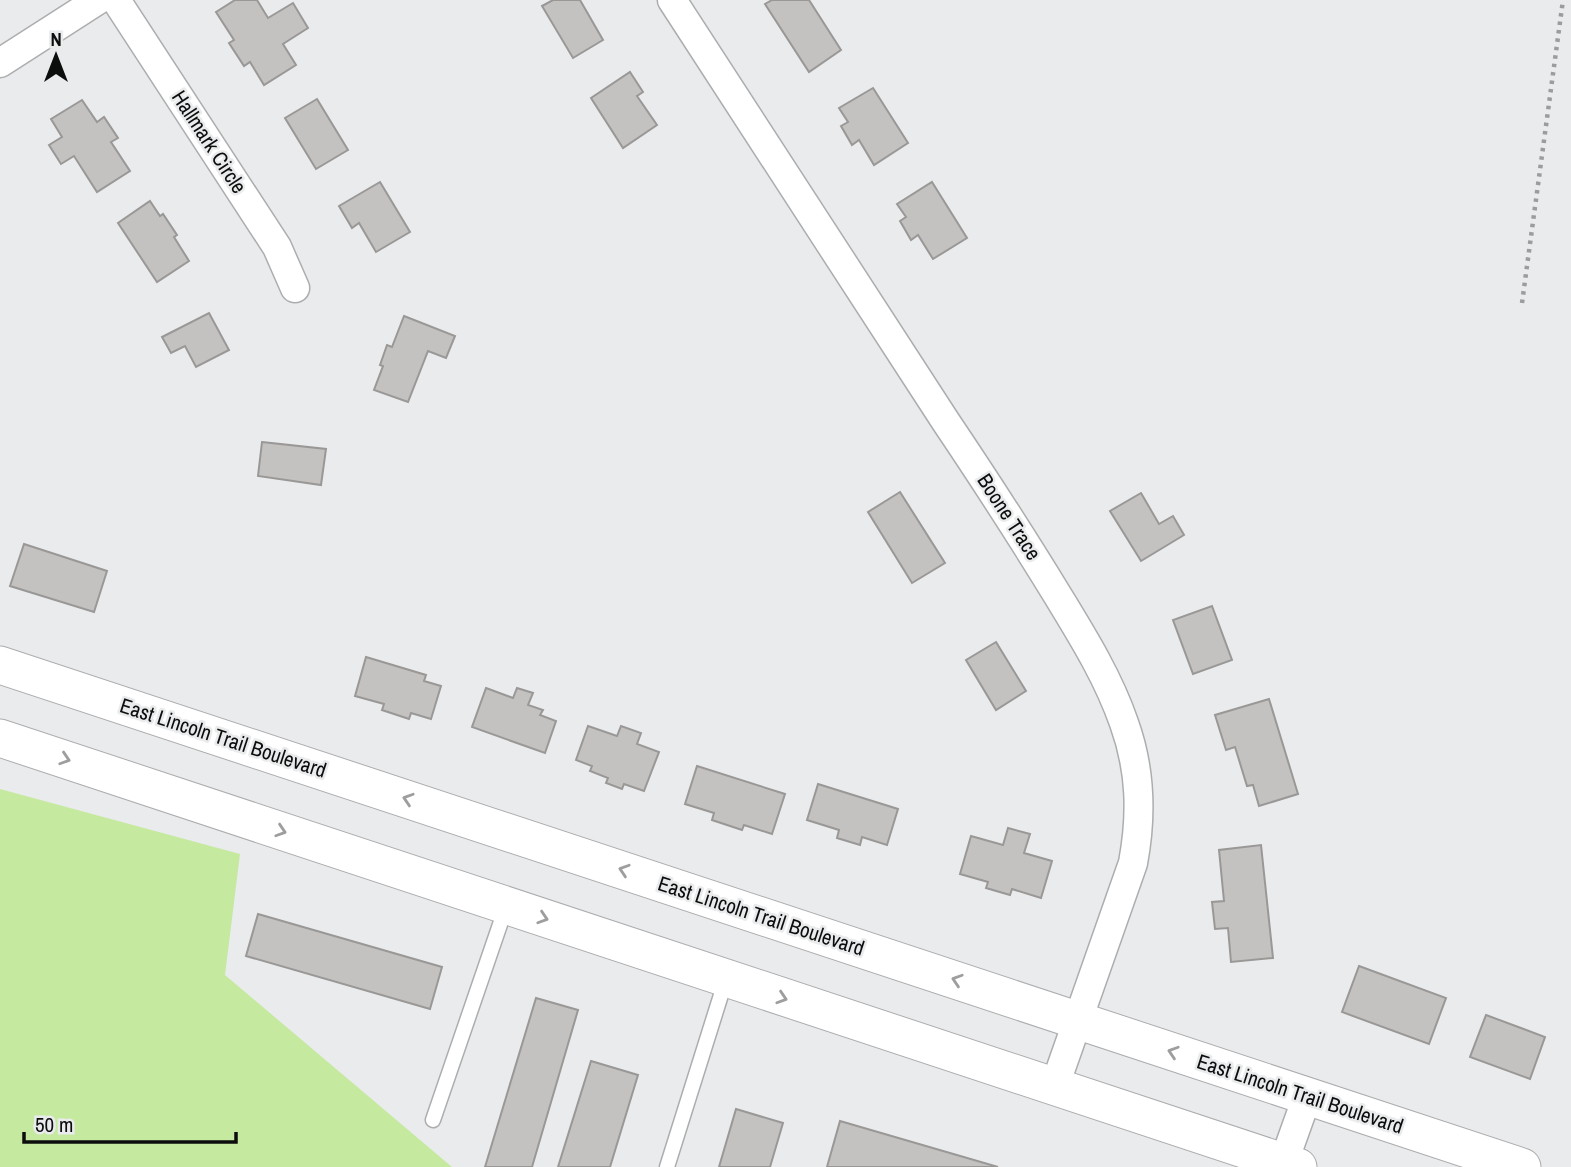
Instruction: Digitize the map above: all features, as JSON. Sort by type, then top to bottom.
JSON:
[{"type":"street","points":[[0,63],[98,0]]},
{"type":"street","name":"Hallmark Circle","points":[[116,0],[277,247],[295,288]]},
{"type":"street","name":"Boone Trace","points":[[672,0],[824,238],[1020,534],[1091,650],[1119,711],[1135,759],[1140,795],[1139,830],[1124,895],[1054,1088]]},
{"type":"street","name":"East Lincoln Trail Boulevard","points":[[0,665],[1522,1167]]},
{"type":"street","points":[[0,738],[1288,1165],[1307,1097]]},
{"type":"lane","points":[[433,1120],[506,906]]},
{"type":"lane","points":[[667,1167],[726,979]]},
{"type":"path","points":[[1522,303],[1563,0]]},
{"type":"green space","points":[[0,789],[240,854],[225,975],[452,1167],[0,1167]]},
{"type":"building","points":[[235,0],[257,0],[268,18],[293,3],[308,28],[283,44],[296,65],[264,85],[250,62],[244,66],[229,43],[234,40],[216,12]]},
{"type":"building","points":[[553,0],[580,0],[603,40],[573,58],[542,6]]},
{"type":"building","points":[[772,0],[809,0],[841,50],[809,72],[765,4]]},
{"type":"building","points":[[630,72],[643,92],[637,96],[657,125],[623,148],[591,98]]},
{"type":"building","points":[[873,88],[908,143],[874,165],[859,140],[852,145],[841,126],[848,122],[839,108]]},
{"type":"building","points":[[317,99],[348,150],[316,169],[285,118]]},
{"type":"building","points":[[82,100],[97,122],[104,117],[118,138],[111,142],[130,171],[97,192],[74,156],[61,164],[49,145],[62,137],[51,119]]},
{"type":"building","points":[[380,182],[410,232],[376,252],[359,223],[352,228],[339,206]]},
{"type":"building","points":[[932,182],[967,238],[933,259],[918,235],[911,240],[900,221],[906,217],[897,204]]},
{"type":"building","points":[[150,201],[177,235],[174,237],[189,261],[157,282],[118,223]]},
{"type":"building","points":[[209,313],[229,350],[196,367],[185,346],[171,353],[162,337]]},
{"type":"building","points":[[404,316],[455,336],[446,358],[428,351],[408,402],[374,390],[387,345],[392,347]]},
{"type":"building","points":[[262,442],[326,449],[321,485],[258,476]]},
{"type":"building","points":[[900,492],[945,563],[912,583],[868,512]]},
{"type":"building","points":[[1141,493],[1159,524],[1173,516],[1184,535],[1141,561],[1110,511]]},
{"type":"building","points":[[24,544],[107,571],[94,612],[10,586]]},
{"type":"building","points":[[1212,606],[1232,660],[1193,674],[1173,620]]},
{"type":"building","points":[[996,642],[1026,691],[996,710],[966,660]]},
{"type":"building","points":[[366,657],[426,675],[424,681],[441,686],[431,719],[411,713],[409,719],[382,710],[384,704],[355,696]]},
{"type":"building","points":[[486,688],[513,698],[517,688],[533,693],[528,705],[543,710],[540,715],[556,721],[545,753],[472,727]]},
{"type":"building","points":[[1269,699],[1298,794],[1259,806],[1253,785],[1247,786],[1235,747],[1226,750],[1215,715]]},
{"type":"building","points":[[588,726],[617,736],[621,726],[641,733],[637,744],[659,752],[644,791],[624,784],[622,789],[606,783],[608,778],[590,771],[592,766],[576,760]]},
{"type":"building","points":[[697,766],[785,794],[772,834],[744,825],[742,830],[712,820],[714,813],[685,804]]},
{"type":"building","points":[[818,784],[898,809],[887,845],[862,837],[860,845],[837,838],[839,830],[807,820]]},
{"type":"building","points":[[1008,828],[1030,834],[1024,853],[1052,861],[1041,898],[1012,889],[1010,895],[986,888],[988,882],[960,874],[971,836],[1003,845]]},
{"type":"building","points":[[1261,845],[1273,958],[1231,962],[1228,928],[1215,929],[1212,902],[1224,901],[1219,850]]},
{"type":"building","points":[[258,914],[442,967],[430,1009],[246,956]]},
{"type":"building","points":[[1359,966],[1446,998],[1429,1044],[1342,1012]]},
{"type":"building","points":[[536,998],[578,1010],[532,1167],[485,1167]]},
{"type":"building","points":[[1486,1015],[1545,1037],[1530,1079],[1470,1057]]},
{"type":"building","points":[[591,1061],[638,1075],[610,1167],[558,1167]]},
{"type":"building","points":[[736,1109],[783,1123],[770,1167],[719,1167]]},
{"type":"building","points":[[840,1121],[998,1167],[827,1167]]}]
